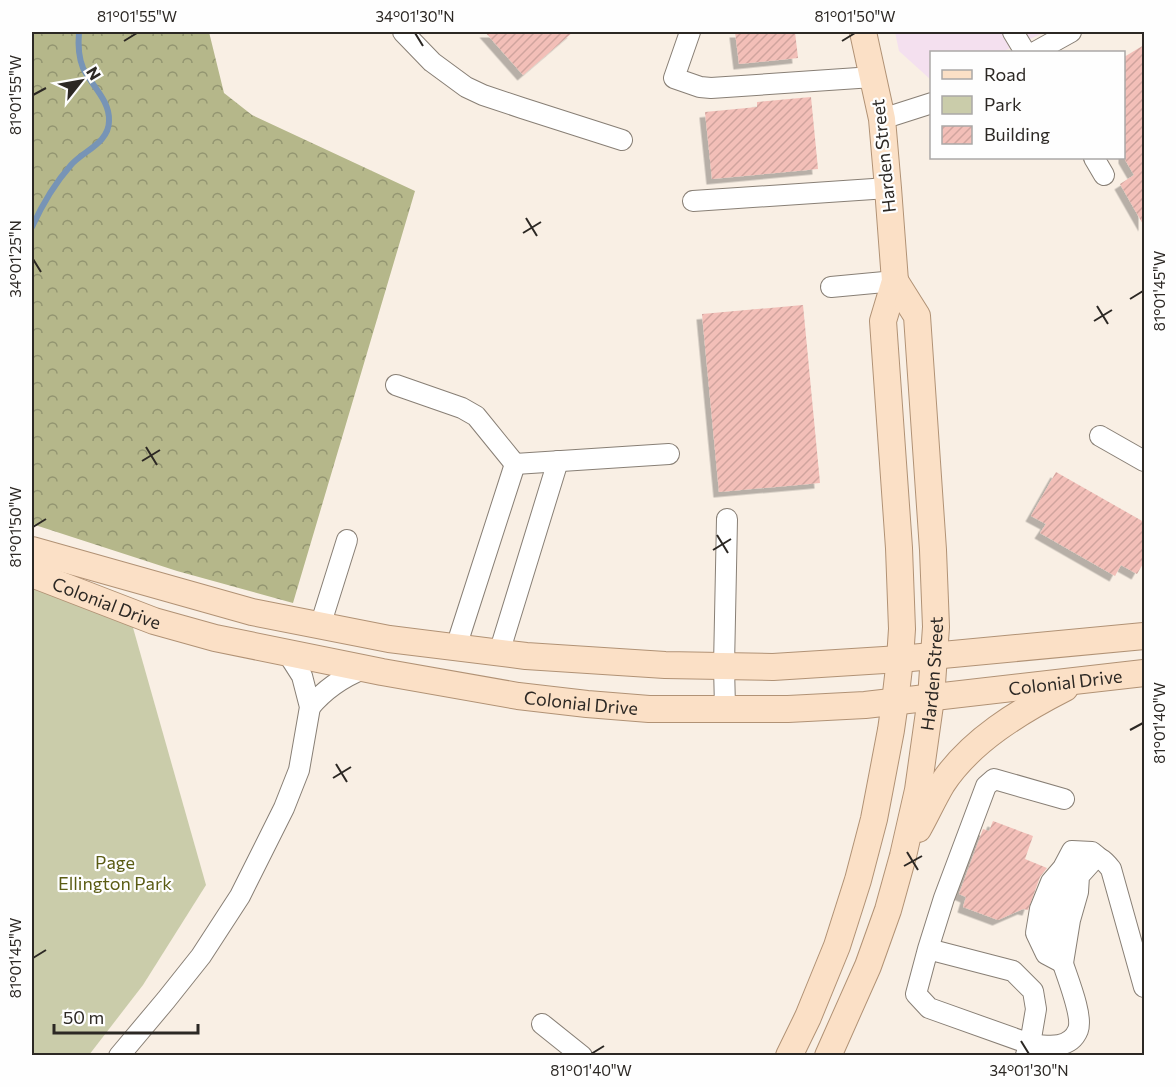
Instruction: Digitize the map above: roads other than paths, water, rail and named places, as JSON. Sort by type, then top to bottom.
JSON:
[{"type":"main road","name":"Harden Street","points":[[789,1056],[808,1017],[837,946],[858,880],[874,819],[895,702],[900,659],[902,629],[899,548],[883,321],[895,281],[882,119],[863,32]]},
{"type":"main road","name":"Harden Street","points":[[828,1056],[868,966],[888,910],[918,790],[931,698],[936,627],[917,316],[895,281]]},
{"type":"main road","name":"Colonial Drive","points":[[32,550],[252,612],[389,639],[526,656],[665,665],[773,667],[900,659],[1144,636]]},
{"type":"main road","name":"Colonial Drive","points":[[32,574],[154,621],[215,638],[363,669],[518,696],[575,703],[649,709],[788,709],[895,702],[1144,673]]},
{"type":"main road","points":[[903,856],[943,784],[972,747],[1039,701],[1080,681]]},
{"type":"street","points":[[403,32],[432,62],[466,87],[483,95],[622,140]]},
{"type":"street","points":[[690,32],[674,78],[700,87],[873,77]]},
{"type":"street","points":[[1013,32],[1024,51]]},
{"type":"street","points":[[1037,51],[1071,32]]},
{"type":"street","points":[[882,119],[930,104]]},
{"type":"street","points":[[1095,159],[1104,175]]},
{"type":"street","points":[[693,201],[888,188]]},
{"type":"street","points":[[831,287],[895,281]]},
{"type":"street","points":[[396,385],[462,408],[476,416],[515,465]]},
{"type":"street","points":[[1100,436],[1144,461]]},
{"type":"street","points":[[515,465],[669,454]]},
{"type":"street","points":[[499,653],[558,461]]},
{"type":"street","points":[[456,647],[515,465]]},
{"type":"street","points":[[725,708],[726,519]]},
{"type":"street","points":[[320,626],[347,540]]},
{"type":"street","points":[[119,1056],[201,956],[240,896],[284,808],[298,770],[310,707],[302,676],[288,654]]},
{"type":"street","points":[[310,707],[330,686],[363,669]]},
{"type":"street","points":[[1064,799],[994,779],[986,786],[944,898],[916,994],[928,1008],[1028,1050],[1061,1046],[1072,1038],[1078,1030],[1079,1020],[1058,948],[1055,926],[1060,898],[1076,864],[1091,857],[1104,860],[1112,868],[1121,903],[1136,925],[1144,987]]},
{"type":"street","points":[[928,949],[1014,970],[1033,991],[1036,1009],[1028,1050]]},
{"type":"street","points":[[542,1024],[582,1056]]},
{"type":"waterway","points":[[32,227],[49,195],[65,172],[76,160],[95,146],[108,129],[106,106],[81,64],[79,32]]},
{"type":"park label","name":"Page Ellington Park","points":[[115,872]]}]
